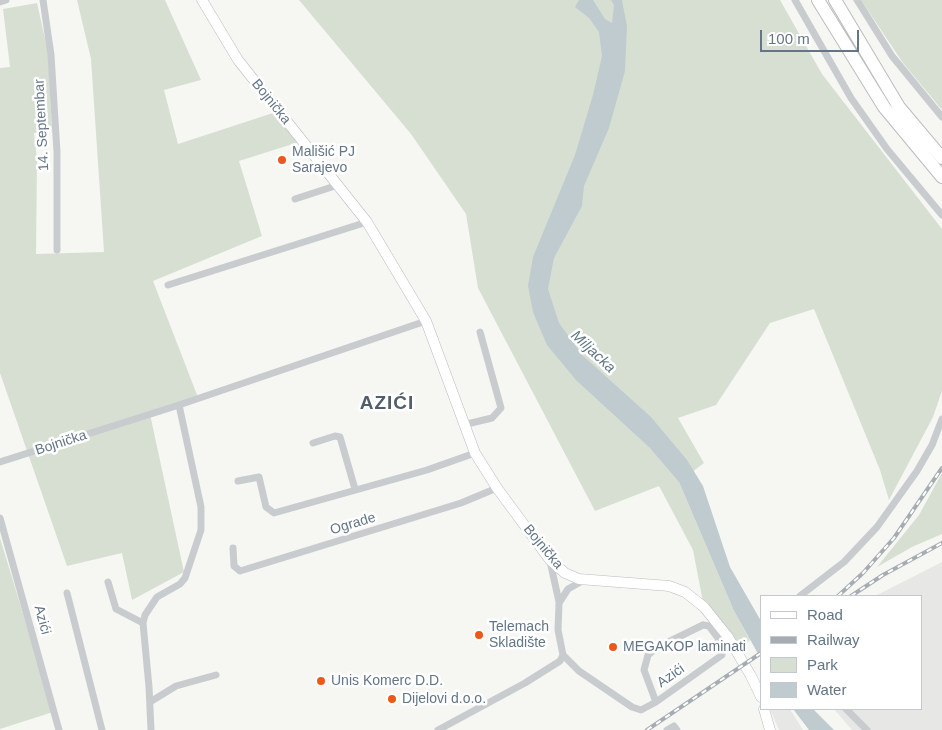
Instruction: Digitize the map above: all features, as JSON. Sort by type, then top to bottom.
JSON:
[{"type":"highway","points":[[818,0],[884,107],[942,177]]},
{"type":"highway","points":[[835,0],[899,106],[942,158]]},
{"type":"main road","name":"Bojnička","points":[[202,0],[238,60],[366,222],[426,321],[463,425],[475,453],[497,488],[550,560],[565,573],[584,580],[669,586],[686,592],[704,607],[728,637],[760,695]]},
{"type":"main road","points":[[764,710],[770,730]]},
{"type":"street","points":[[0,2],[6,0]]},
{"type":"street","name":"14. Septembar","points":[[43,0],[51,55],[57,152],[57,250]]},
{"type":"street","points":[[795,0],[851,98],[886,148],[942,215]]},
{"type":"street","points":[[857,0],[892,56],[942,117]]},
{"type":"street","points":[[295,199],[338,185]]},
{"type":"street","points":[[168,285],[366,222]]},
{"type":"street","name":"Bojnička","points":[[0,462],[179,405],[426,321]]},
{"type":"street","points":[[463,425],[492,418],[501,408],[480,332]]},
{"type":"street","points":[[151,730],[143,623],[153,601],[180,584],[185,578],[190,560],[199,541],[202,517],[179,405]]},
{"type":"street","points":[[801,595],[844,562],[877,526],[917,471],[932,444],[942,419]]},
{"type":"street","points":[[313,443],[335,436],[340,438],[355,489]]},
{"type":"street","points":[[238,481],[259,477],[266,507],[274,513],[427,470],[475,453]]},
{"type":"street","name":"Ograde","points":[[233,548],[234,566],[240,571],[461,503],[497,488]]},
{"type":"street","name":"Azići","points":[[0,518],[59,730]]},
{"type":"street","points":[[438,730],[526,683],[560,661],[563,655],[558,630],[559,603],[550,560]]},
{"type":"street","points":[[559,603],[568,589],[584,580]]},
{"type":"street","points":[[108,582],[116,609],[143,623]]},
{"type":"street","points":[[67,593],[102,730]]},
{"type":"street","name":"Azići","points":[[563,655],[579,671],[632,707],[641,710],[656,702],[722,655],[723,645],[709,626],[703,625],[693,629],[656,648],[648,655],[644,670],[656,702]]},
{"type":"street","points":[[150,702],[176,686],[216,675]]},
{"type":"street","points":[[847,710],[867,730]]},
{"type":"street","points":[[667,730],[676,728]]},
{"type":"shaded area","points":[[942,562],[942,730],[852,730],[835,710],[922,710],[922,595],[877,595]]},
{"type":"shaded area","points":[[770,710],[791,710],[803,730],[779,730]]},
{"type":"green space","points":[[77,0],[165,0],[201,80],[164,90],[178,144],[273,113],[299,142],[239,161],[262,236],[153,281],[199,400],[150,414],[184,572],[132,600],[122,553],[67,566],[0,373],[0,68],[10,67],[3,9],[37,3],[48,52],[52,131],[34,133],[37,160],[36,254],[104,252],[91,59]]},
{"type":"green space","points":[[299,0],[780,0],[822,74],[942,229],[942,391],[933,417],[889,500],[880,470],[814,309],[770,323],[716,405],[678,418],[704,463],[679,482],[734,611],[750,640],[738,652],[703,602],[693,550],[659,486],[595,511],[478,288],[466,214],[411,134]]},
{"type":"green space","points":[[861,0],[942,0],[942,110],[903,63]]},
{"type":"green space","points":[[942,473],[942,534],[912,547],[877,567],[919,515]]},
{"type":"green space","points":[[0,538],[53,712],[0,729]]},
{"type":"water","points":[[579,0],[593,0],[605,19],[612,23],[614,5],[611,0],[622,0],[627,26],[625,71],[609,128],[584,186],[582,206],[554,258],[548,289],[559,323],[582,355],[651,417],[687,460],[703,486],[730,567],[760,619],[760,657],[734,611],[679,482],[650,448],[576,380],[547,345],[533,312],[528,286],[533,257],[575,155],[593,95],[602,56],[599,32],[589,18],[575,7]]},
{"type":"water","points":[[794,710],[814,710],[834,730],[809,730]]},
{"type":"railway","points":[[839,595],[863,573],[894,538],[942,468]]},
{"type":"railway","points":[[853,595],[883,575],[942,543]]},
{"type":"railway","points":[[647,730],[760,654]]},
{"type":"place","name":"Mališić PJ Sarajevo","points":[[282,160]]},
{"type":"place","name":"Telemach Skladište","points":[[479,635]]},
{"type":"place","name":"MEGAKOP laminati","points":[[613,647]]},
{"type":"place","name":"Unis Komerc D.D.","points":[[321,681]]},
{"type":"place","name":"Dijelovi d.o.o.","points":[[392,699]]},
{"type":"district","name":"AZIĆI","points":[[387,404]]},
{"type":"water label","name":"Miljacka","points":[[593,352]]}]
